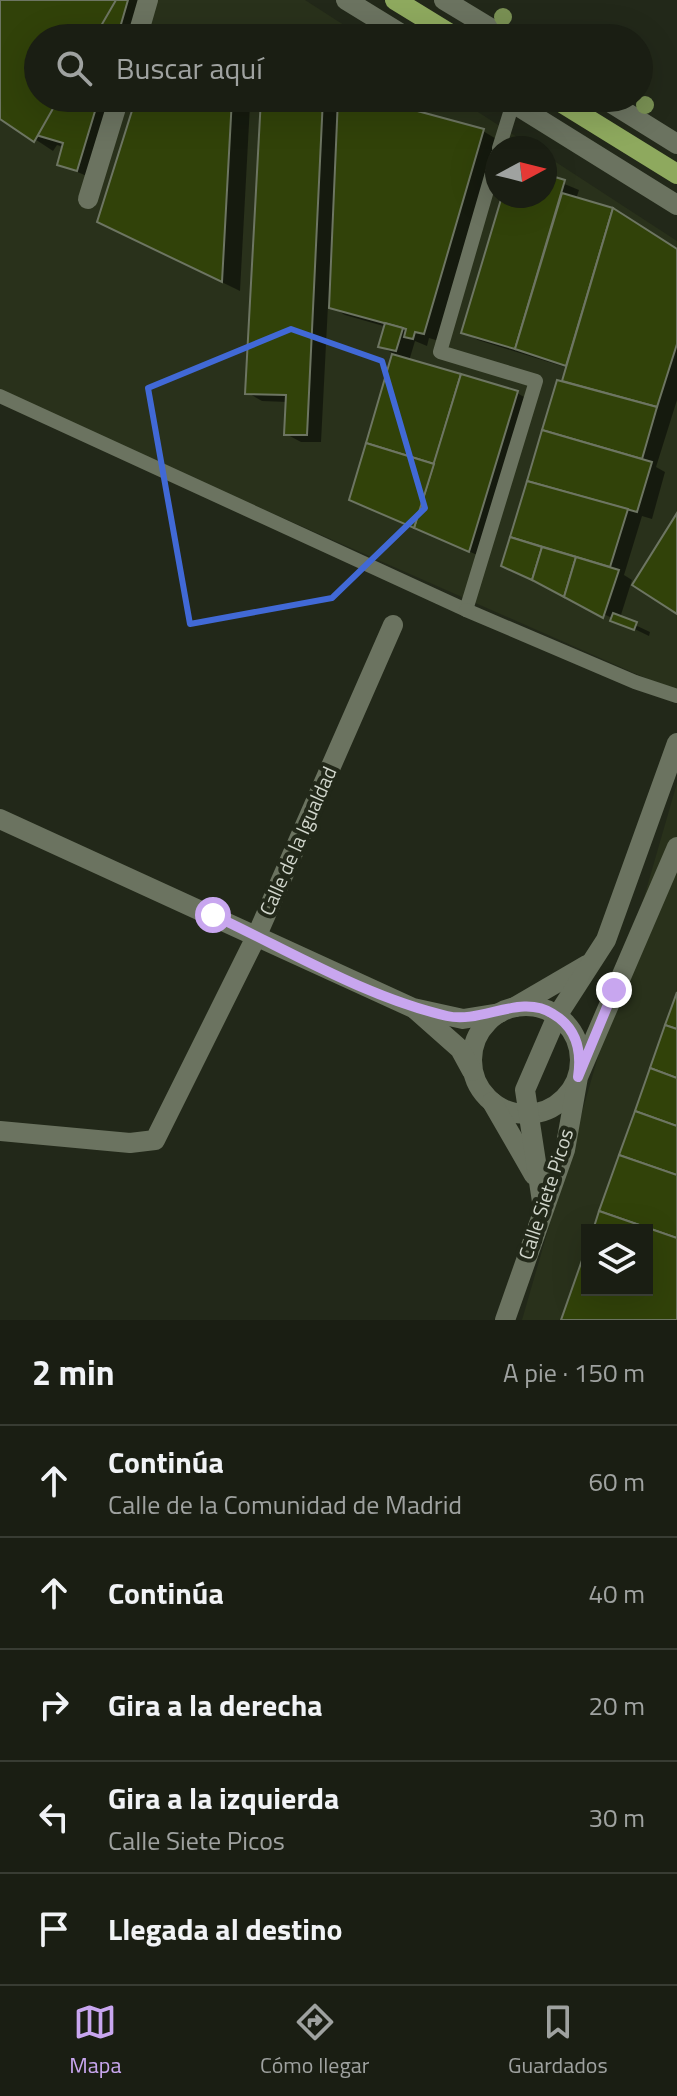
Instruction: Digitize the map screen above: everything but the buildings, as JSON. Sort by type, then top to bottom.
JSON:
[{"type":"main road","points":[[395,0],[434,24]]},
{"type":"main road","points":[[577,112],[677,174]]},
{"type":"street","points":[[141,24],[148,0]]},
{"type":"street","points":[[346,0],[385,24]]},
{"type":"street","points":[[444,0],[484,24]]},
{"type":"street","points":[[88,199],[115,112]]},
{"type":"street","points":[[528,112],[677,205]]},
{"type":"street","points":[[626,112],[677,144]]},
{"type":"street","name":"Calle de la Igualdad","points":[[0,1131],[130,1143],[155,1140],[257,935],[393,625]]},
{"type":"street","points":[[543,1210],[525,1090],[557,1016],[606,940],[677,743]]},
{"type":"street","points":[[0,819],[413,1008],[463,1019],[533,1006],[557,1016],[576,1040],[581,1058],[578,1077],[562,1102],[546,1111],[527,1115],[508,1112],[492,1102]]},
{"type":"street","name":"Calle Siete Picos","points":[[505,1320],[565,1150],[578,1077],[677,847]]},
{"type":"street","points":[[475,1078],[472,1060],[476,1041],[485,1025],[591,963]]},
{"type":"street","points":[[413,1008],[460,1049],[537,1180]]},
{"type":"lane","points":[[502,136],[506,112]]},
{"type":"lane","points":[[466,610],[536,381],[440,352],[485,197]]},
{"type":"lane","points":[[0,396],[466,610],[635,682],[677,696]]},
{"type":"highlighted area","points":[[291,329],[382,361],[425,508],[332,598],[190,624],[148,388]]},
{"type":"shaded area","points":[[0,0],[305,0],[342,24],[24,24],[24,112],[478,112],[515,136],[485,136],[485,208],[557,208],[557,163],[677,241],[677,692],[0,393]]},
{"type":"shaded area","points":[[677,783],[677,1320],[522,1320]]},
{"type":"route","points":[[213,915],[413,1008],[463,1019],[500,1013],[515,1007],[533,1006],[551,1012],[566,1024],[576,1040],[581,1058],[578,1077],[614,990]]}]
